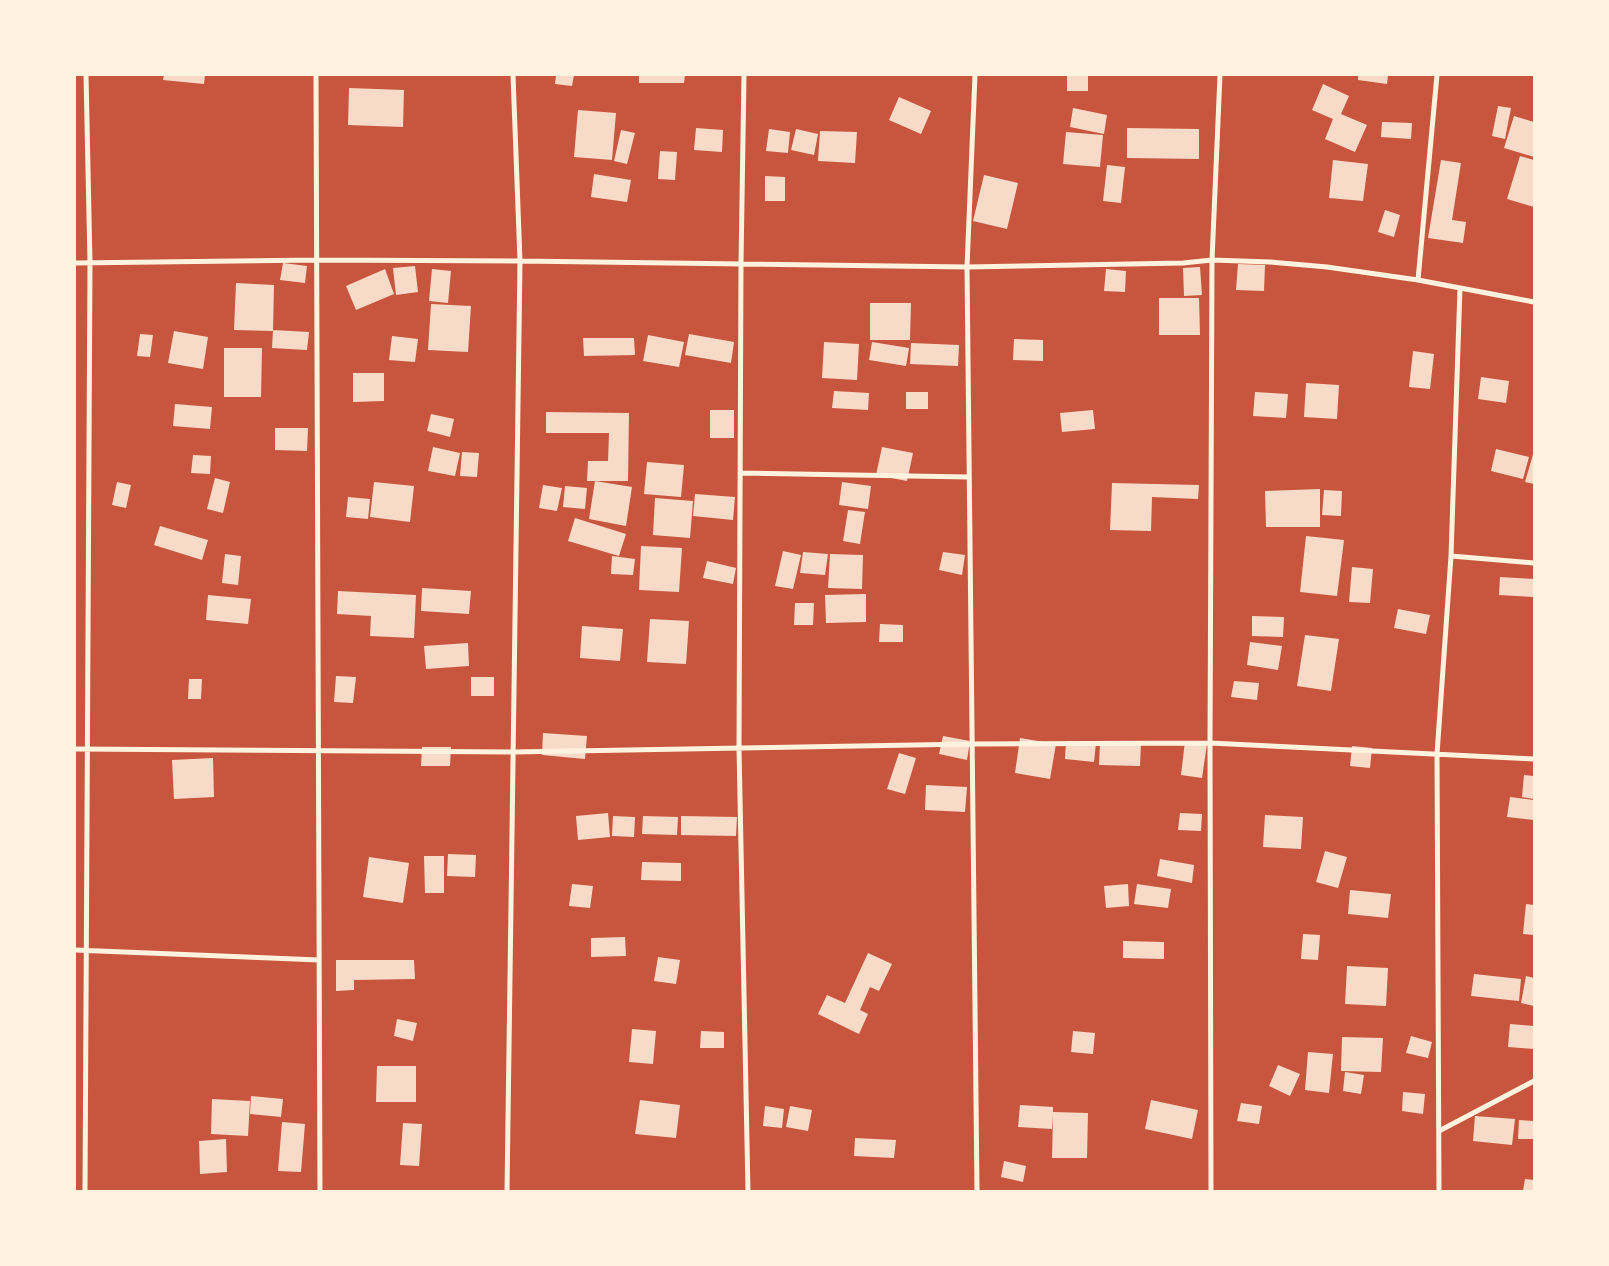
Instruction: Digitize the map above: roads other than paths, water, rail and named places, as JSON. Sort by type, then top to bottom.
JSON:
[{"type":"street","points":[[85,1191],[90,263],[86,75]]},
{"type":"street","points":[[316,75],[320,1191]]},
{"type":"street","points":[[507,1191],[520,261],[513,75]]},
{"type":"street","points":[[744,75],[741,263],[739,748],[748,1191]]},
{"type":"street","points":[[975,75],[967,267],[977,1191]]},
{"type":"street","points":[[1212,1191],[1210,743],[1212,260],[1220,75]]},
{"type":"street","points":[[1418,280],[1437,75]]},
{"type":"street","points":[[75,263],[317,260],[741,263],[967,267],[1183,263],[1212,260],[1270,262],[1327,267],[1418,280],[1534,302]]},
{"type":"street","points":[[1439,1191],[1437,754],[1451,556],[1460,288]]},
{"type":"street","points":[[740,473],[968,477]]},
{"type":"street","points":[[1451,556],[1534,563]]},
{"type":"street","points":[[75,749],[514,752],[971,744],[1210,743],[1534,759]]},
{"type":"street","points":[[75,950],[319,960]]},
{"type":"street","points":[[1439,1131],[1534,1081]]}]
